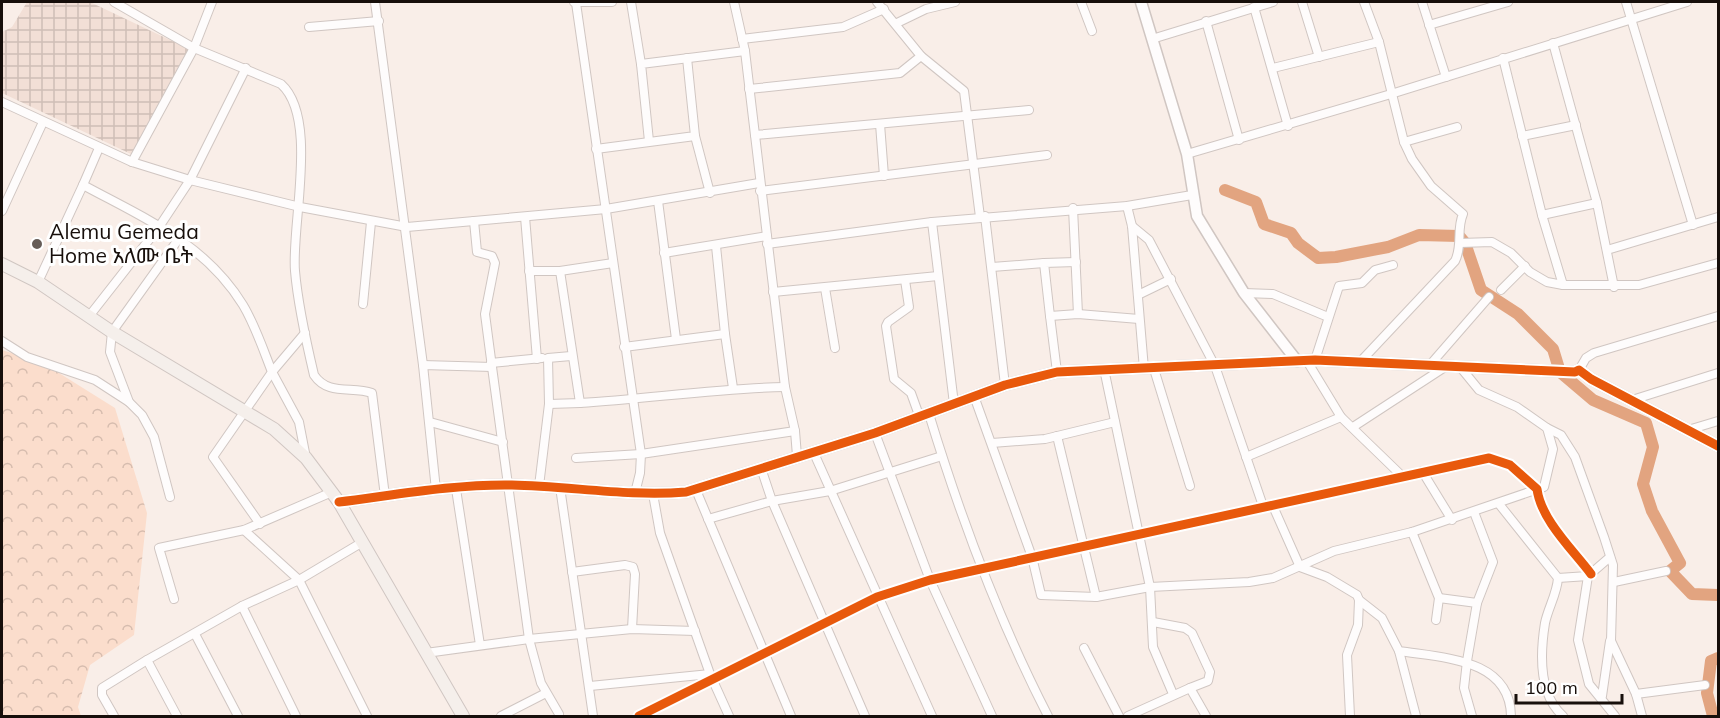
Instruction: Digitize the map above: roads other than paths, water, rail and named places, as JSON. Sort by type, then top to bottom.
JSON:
[{"type":"main road","points":[[2,264],[38,282],[112,332],[274,429],[306,458],[335,497],[463,717]]},
{"type":"street","points":[[114,2],[194,48],[281,84],[290,92],[294,101],[300,145],[300,207],[295,269],[314,375],[318,381],[333,389],[368,391],[375,398],[385,496]]},
{"type":"street","points":[[132,162],[194,48],[212,2]]},
{"type":"street","points":[[375,2],[406,227],[436,490]]},
{"type":"street","points":[[612,2],[575,2],[641,454],[640,473],[635,493]]},
{"type":"street","points":[[630,2],[649,141]]},
{"type":"street","points":[[735,2],[745,51],[785,387],[795,431],[797,456]]},
{"type":"street","points":[[878,2],[921,56],[964,91],[992,267],[1005,385]]},
{"type":"street","points":[[897,23],[926,9],[955,2]]},
{"type":"street","points":[[1081,2],[1092,31]]},
{"type":"street","points":[[1140,2],[1187,154],[1192,195],[1197,216],[1205,231],[1244,293],[1306,361],[1341,417],[1402,476]]},
{"type":"street","points":[[1152,39],[1273,2]]},
{"type":"street","points":[[1302,2],[1319,57]]},
{"type":"street","points":[[1360,362],[1455,261],[1460,243],[1461,210],[1431,186],[1412,159],[1404,142],[1379,42],[1364,2]]},
{"type":"street","points":[[1422,2],[1446,77]]},
{"type":"street","points":[[1429,25],[1508,2]]},
{"type":"street","points":[[1626,2],[1693,225]]},
{"type":"street","points":[[1187,154],[1288,126],[1687,2]]},
{"type":"street","points":[[1254,7],[1288,126]]},
{"type":"street","points":[[742,39],[843,27],[884,9]]},
{"type":"street","points":[[309,27],[379,21]]},
{"type":"street","points":[[1206,21],[1239,140]]},
{"type":"street","points":[[1273,68],[1379,42]]},
{"type":"street","points":[[1553,43],[1597,203],[1614,286]]},
{"type":"street","points":[[640,64],[745,51]]},
{"type":"street","points":[[749,89],[900,73],[921,56]]},
{"type":"street","points":[[687,58],[695,136],[710,193]]},
{"type":"street","points":[[1503,58],[1542,215],[1563,285]]},
{"type":"street","points":[[90,315],[159,227],[190,180],[246,68]]},
{"type":"street","points":[[2,103],[132,162],[190,180],[300,207],[406,227],[606,209],[710,193],[884,176],[1047,155]]},
{"type":"street","points":[[755,135],[1029,110]]},
{"type":"street","points":[[2,211],[43,122]]},
{"type":"street","points":[[880,124],[884,176]]},
{"type":"street","points":[[1522,136],[1576,125]]},
{"type":"street","points":[[1404,142],[1457,127]]},
{"type":"street","points":[[596,149],[695,136]]},
{"type":"street","points":[[38,282],[99,147]]},
{"type":"street","points":[[83,185],[180,237],[206,258],[242,304],[272,372],[298,422],[306,458]]},
{"type":"street","points":[[664,253],[932,222],[1073,208],[1127,206],[1192,195]]},
{"type":"street","points":[[658,201],[676,339]]},
{"type":"street","points":[[1542,215],[1597,203]]},
{"type":"street","points":[[1127,206],[1132,226],[1139,319],[1149,369],[1190,486]]},
{"type":"street","points":[[1073,208],[1078,314]]},
{"type":"street","points":[[525,217],[537,359]]},
{"type":"street","points":[[1607,250],[1719,217]]},
{"type":"street","points":[[474,221],[477,252],[492,256],[495,263],[485,314],[529,639],[536,669],[546,693],[559,714]]},
{"type":"street","points":[[363,304],[371,222]]},
{"type":"street","points":[[932,222],[954,404]]},
{"type":"street","points":[[1132,226],[1149,240],[1215,366],[1246,457],[1267,505],[1300,567],[1347,588],[1382,618],[1399,651],[1416,717]]},
{"type":"street","points":[[129,402],[110,352],[112,332],[180,237]]},
{"type":"street","points":[[1460,243],[1492,242],[1511,253],[1530,272],[1546,282],[1563,285],[1639,285],[1719,262]]},
{"type":"street","points":[[716,246],[733,388]]},
{"type":"street","points":[[992,267],[1076,262]]},
{"type":"street","points":[[529,271],[560,271],[613,263]]},
{"type":"street","points":[[1044,263],[1057,372]]},
{"type":"street","points":[[1306,361],[1328,317],[1339,286],[1362,283],[1375,270],[1393,264]]},
{"type":"street","points":[[1501,290],[1525,266]]},
{"type":"street","points":[[560,271],[580,403]]},
{"type":"street","points":[[773,292],[938,276]]},
{"type":"street","points":[[1138,295],[1171,279]]},
{"type":"street","points":[[905,280],[909,307],[888,322],[886,326],[894,379],[911,393],[924,416],[942,456],[980,567],[1016,656],[1048,717]]},
{"type":"street","points":[[825,288],[836,348]]},
{"type":"street","points":[[1244,293],[1273,294],[1328,317]]},
{"type":"street","points":[[1429,366],[1489,297]]},
{"type":"street","points":[[1050,316],[1078,314],[1139,319]]},
{"type":"street","points":[[1577,371],[1581,363],[1594,353],[1719,316]]},
{"type":"street","points":[[260,524],[213,457],[272,372],[305,333]]},
{"type":"street","points":[[624,347],[725,334]]},
{"type":"street","points":[[2,341],[27,357],[95,380],[129,402],[142,415],[154,436],[170,497]]},
{"type":"street","points":[[423,365],[492,365],[572,356]]},
{"type":"street","points":[[539,486],[549,404],[548,358]]},
{"type":"street","points":[[174,599],[159,548],[244,530],[335,497],[385,496],[508,485],[653,494],[696,490],[875,433],[1005,385],[1057,372],[1306,361],[1577,371],[1719,446]]},
{"type":"street","points":[[1353,427],[1445,367]]},
{"type":"street","points":[[1461,368],[1479,390],[1517,407],[1561,435],[1575,457],[1613,565],[1611,641],[1602,696]]},
{"type":"street","points":[[1104,369],[1150,587],[1153,647],[1173,694]]},
{"type":"street","points":[[1632,400],[1719,373]]},
{"type":"street","points":[[549,404],[632,400],[733,388],[785,387]]},
{"type":"street","points":[[974,396],[1032,557],[1040,591],[1045,597],[1096,597],[1150,587],[1249,582],[1274,578],[1334,551],[1452,520],[1544,487],[1553,449],[1547,428]]},
{"type":"street","points":[[1246,457],[1341,417]]},
{"type":"street","points":[[1688,430],[1719,421]]},
{"type":"street","points":[[430,422],[503,442]]},
{"type":"street","points":[[992,443],[1057,436],[1115,422]]},
{"type":"street","points":[[576,458],[641,454],[795,431]]},
{"type":"street","points":[[875,433],[930,580],[992,717]]},
{"type":"street","points":[[1057,436],[1096,597]]},
{"type":"street","points":[[813,451],[932,717]]},
{"type":"street","points":[[708,519],[772,501],[830,491],[942,456]]},
{"type":"street","points":[[639,717],[711,677],[764,655],[878,597],[930,580],[980,567],[1490,458],[1500,459],[1537,489],[1538,500],[1550,520],[1590,575],[1578,640],[1589,684],[1602,696],[1615,717]]},
{"type":"street","points":[[761,468],[772,501],[865,717]]},
{"type":"street","points":[[1422,471],[1452,520]]},
{"type":"street","points":[[560,487],[583,634],[593,717]]},
{"type":"street","points":[[456,489],[480,645]]},
{"type":"street","points":[[696,490],[791,717]]},
{"type":"street","points":[[653,494],[660,533],[711,677],[729,717]]},
{"type":"street","points":[[1499,504],[1558,578]]},
{"type":"street","points":[[1472,717],[1464,688],[1467,661],[1477,603],[1493,562],[1474,512]]},
{"type":"street","points":[[244,530],[299,580],[367,717]]},
{"type":"street","points":[[1412,532],[1438,597],[1436,620]]},
{"type":"street","points":[[114,717],[102,695],[102,688],[242,606],[299,580],[361,543]]},
{"type":"street","points":[[1558,578],[1590,575],[1610,557]]},
{"type":"street","points":[[572,572],[626,565],[633,567],[635,574],[632,629]]},
{"type":"street","points":[[1614,582],[1643,574],[1666,571]]},
{"type":"street","points":[[1558,578],[1546,622],[1543,649],[1545,692],[1563,717]]},
{"type":"street","points":[[1438,597],[1477,603]]},
{"type":"street","points":[[1350,717],[1347,655],[1358,625],[1359,600]]},
{"type":"street","points":[[242,606],[296,717]]},
{"type":"street","points":[[1128,717],[1173,694],[1208,681],[1210,676],[1192,633],[1185,628],[1153,622]]},
{"type":"street","points":[[426,653],[529,639],[632,629],[695,632]]},
{"type":"street","points":[[195,634],[238,717]]},
{"type":"street","points":[[1611,641],[1636,694],[1640,715]]},
{"type":"street","points":[[1084,648],[1119,717]]},
{"type":"street","points":[[1399,651],[1467,661],[1502,684],[1509,699],[1510,717]]},
{"type":"street","points":[[147,660],[177,717]]},
{"type":"street","points":[[590,686],[711,677]]},
{"type":"street","points":[[1636,694],[1705,685]]},
{"type":"street","points":[[1190,688],[1206,717]]},
{"type":"street","points":[[501,717],[546,693]]},
{"type":"waterway","points":[[1225,190],[1256,202],[1264,224],[1291,233],[1298,243],[1318,258],[1336,257],[1388,247],[1419,235],[1459,236],[1465,243],[1481,290],[1518,314],[1553,349],[1560,372],[1593,400],[1646,423],[1653,447],[1643,484],[1652,511],[1680,563],[1670,571],[1692,594],[1718,595]]},
{"type":"waterway","points":[[1713,716],[1707,693],[1711,661],[1718,658]]},
{"type":"place","name":"Alemu Gemeda Home አለሙ ቤት","points":[[37,244]]}]
